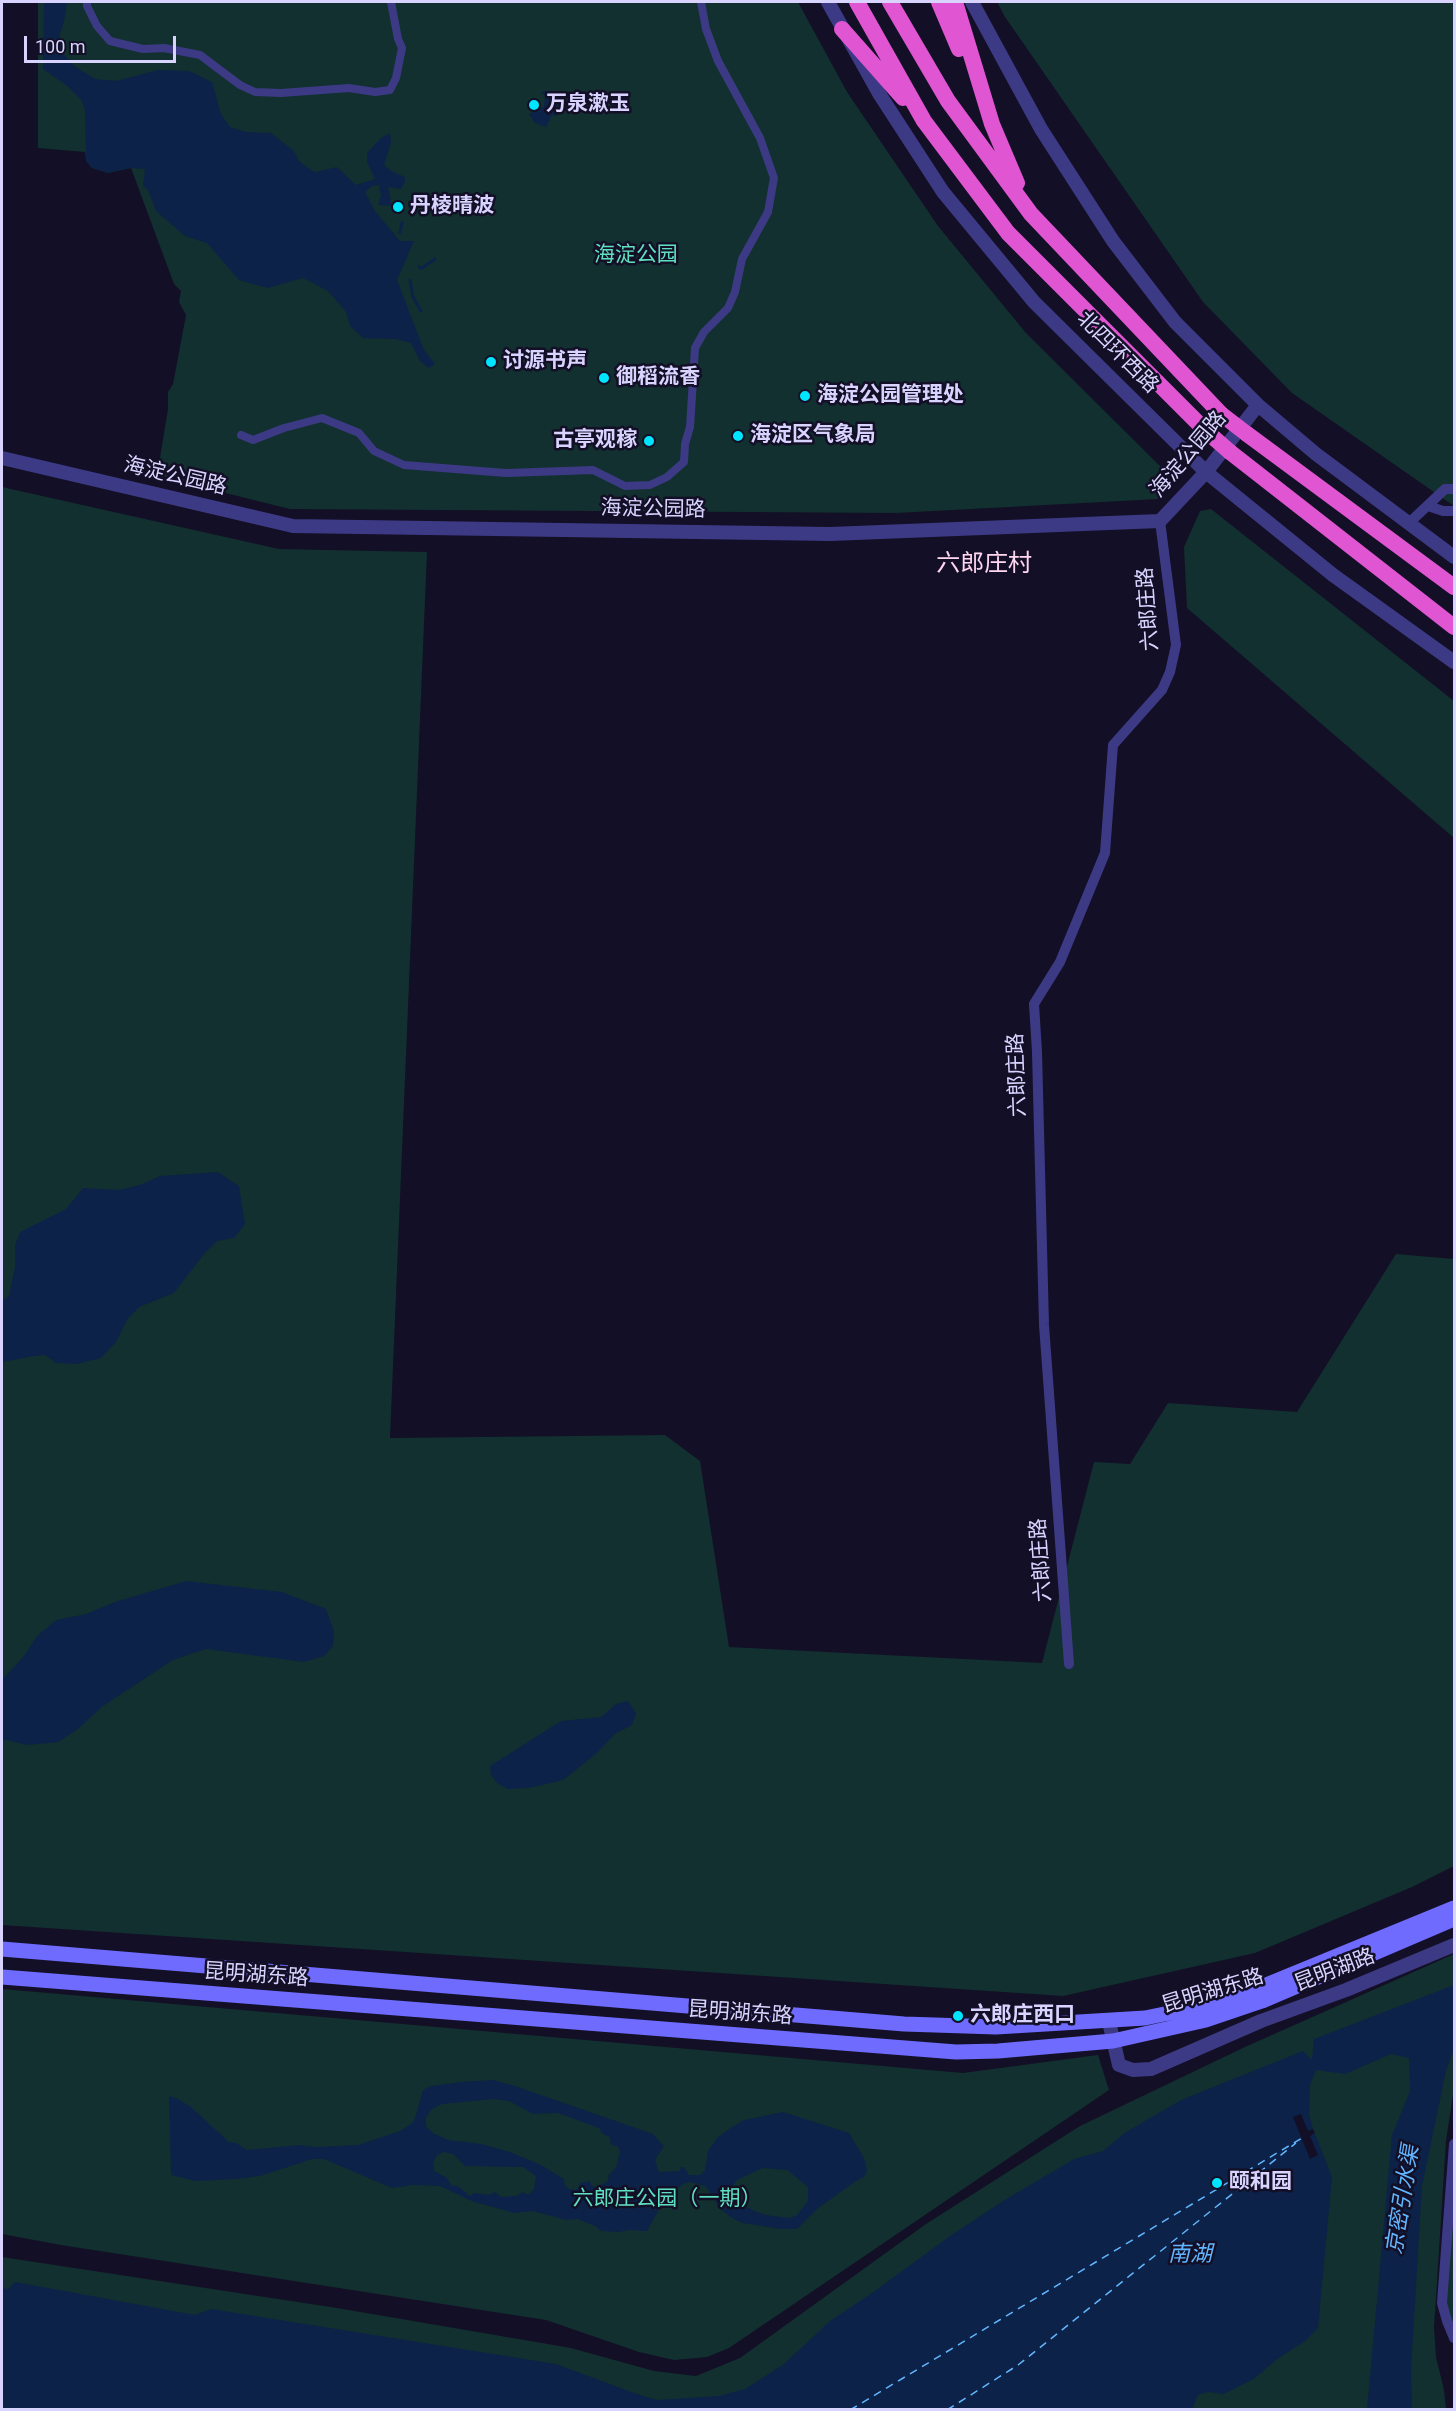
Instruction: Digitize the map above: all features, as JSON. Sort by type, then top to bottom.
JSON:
[{"type":"highway","name":"北四环西路","points":[[857,2],[924,121],[1008,233],[1206,431],[1455,627]]},
{"type":"highway","name":"北四环西路","points":[[890,2],[948,101],[1031,214],[1221,414],[1455,587]]},
{"type":"highway","points":[[939,2],[1031,214]]},
{"type":"highway","points":[[955,2],[992,124]]},
{"type":"highway","points":[[842,29],[924,121]]},
{"type":"main road","name":"昆明湖东路","points":[[2,1949],[904,2024],[996,2027],[1109,2022],[1145,2018],[1203,2006],[1259,1988],[1455,1908]]},
{"type":"main road","name":"昆明湖东路","points":[[2,1977],[956,2052],[998,2051],[1113,2041],[1206,2020],[1262,2001],[1455,1919]]},
{"type":"street","points":[[87,2],[97,26],[110,40],[143,49],[164,48],[200,55],[240,85],[255,92],[281,93],[349,88],[375,92],[390,90],[396,78],[402,48],[391,2]]},
{"type":"street","points":[[241,435],[253,440],[322,418],[359,433],[374,451],[404,465],[506,472],[593,470],[626,486],[650,485],[667,477],[684,462],[685,444],[690,427],[695,348],[704,332],[728,308],[735,292],[742,259],[768,212],[774,178],[760,138],[718,61],[706,29],[701,2]]},
{"type":"street","name":"北四环西路","points":[[828,2],[880,95],[943,192],[1034,302],[1206,472],[1333,575],[1455,662]]},
{"type":"street","points":[[972,2],[1041,129],[1113,241],[1175,322],[1258,405],[1316,454],[1455,557]]},
{"type":"street","name":"海淀公园路","points":[[2,458],[293,526],[830,534],[1160,521],[1206,472],[1258,405]]},
{"type":"street","points":[[1409,523],[1445,489],[1455,489]]},
{"type":"street","points":[[1428,506],[1443,511],[1455,511]]},
{"type":"street","name":"六郎庄路","points":[[1069,1664],[1044,1325],[1038,1059],[1034,1004],[1060,962],[1105,853],[1113,745],[1162,690],[1170,672],[1176,645],[1160,521]]},
{"type":"street","name":"昆明湖路","points":[[1109,2022],[1119,2065],[1133,2070],[1151,2069],[1261,2021],[1455,1946]]},
{"type":"street","points":[[1455,2144],[1442,2303],[1455,2338]]},
{"type":"green space","name":"海淀公园","points":[[38,2],[798,2],[847,92],[938,226],[1026,333],[1170,476],[1158,499],[896,513],[290,509],[157,476],[168,409],[168,392],[173,384],[186,315],[179,302],[181,291],[174,284],[131,168],[108,173],[92,168],[86,161],[85,152],[38,148]]},
{"type":"green space","points":[[997,2],[1454,2],[1454,506],[1292,393],[1203,302],[1005,17]]},
{"type":"green space","points":[[2,487],[279,549],[427,552],[390,1438],[665,1435],[700,1461],[729,1647],[1042,1663],[1094,1462],[1130,1464],[1168,1403],[1297,1412],[1396,1254],[1454,1259],[1454,1866],[1412,1887],[1255,1953],[1063,1996],[2,1925]]},
{"type":"green space","points":[[1211,509],[1454,701],[1454,838],[1187,608],[1184,547],[1200,511]]},
{"type":"green space","name":"南湖","points":[[1454,1954],[1454,2088],[1446,2141],[1434,2328],[1436,2357],[1446,2409],[2,2409],[2,2257],[337,2308],[571,2348],[654,2371],[696,2376],[740,2358],[926,2224],[1080,2126],[1245,2047]]},
{"type":"green space","name":"六郎庄公园（一期）","points":[[2,1989],[963,2073],[1098,2055],[1109,2090],[729,2348],[707,2357],[674,2360],[639,2352],[546,2320],[2,2234]]},
{"type":"green space","points":[[1454,2184],[1454,2329],[1445,2301]]},
{"type":"water","points":[[44,2],[67,2],[60,42],[63,53],[74,66],[95,79],[116,81],[158,70],[189,71],[212,82],[221,114],[230,127],[246,132],[271,133],[294,151],[299,161],[316,172],[337,167],[356,185],[375,179],[367,162],[367,153],[381,138],[390,133],[391,143],[384,165],[405,177],[405,182],[401,189],[388,187],[392,206],[378,205],[381,185],[372,186],[365,192],[375,211],[400,241],[414,241],[397,280],[424,350],[435,364],[429,368],[420,361],[411,343],[395,339],[363,338],[350,326],[346,312],[328,291],[303,278],[268,288],[239,280],[207,243],[185,236],[156,211],[148,190],[143,186],[145,169],[131,168],[108,173],[92,168],[86,161],[85,111],[82,101],[66,85],[43,69]]},
{"type":"water","points":[[541,92],[553,94],[552,100],[555,99],[558,102],[557,105],[560,106],[556,116],[552,115],[546,127],[535,123],[529,114],[544,107],[545,96]]},
{"type":"water","points":[[218,1172],[239,1186],[245,1224],[234,1238],[217,1241],[174,1293],[139,1307],[127,1320],[116,1342],[101,1358],[77,1364],[56,1363],[45,1355],[2,1362],[2,1301],[9,1296],[15,1267],[15,1245],[20,1232],[66,1209],[83,1188],[119,1190],[140,1185],[160,1176]]},
{"type":"water","points":[[186,1581],[282,1592],[326,1609],[334,1631],[333,1646],[324,1656],[304,1662],[206,1649],[173,1660],[103,1706],[78,1729],[58,1742],[27,1745],[2,1739],[2,1680],[24,1656],[37,1636],[56,1620],[86,1614],[115,1602]]},
{"type":"water","points":[[628,1701],[636,1713],[632,1725],[615,1734],[596,1754],[563,1780],[529,1788],[507,1789],[497,1783],[491,1775],[490,1766],[561,1721],[601,1717],[616,1704]]},
{"type":"water","name":"南湖","points":[[1454,1985],[1454,2048],[1446,2071],[1422,2186],[1411,2370],[1412,2409],[1367,2409],[1392,2135],[1410,2091],[1409,2058],[1391,2054],[1345,2074],[1316,2070],[1310,2085],[1309,2114],[1332,2177],[1318,2328],[1305,2341],[1276,2360],[1254,2379],[1224,2394],[1208,2392],[1198,2395],[1192,2409],[2,2409],[2,2288],[8,2289],[15,2282],[195,2315],[211,2309],[556,2364],[657,2400],[719,2396],[745,2389],[784,2364],[830,2321],[950,2236],[1074,2159],[1103,2151],[1126,2132],[1181,2100],[1303,2051],[1312,2060],[1314,2039]]},
{"type":"water","points":[[493,2080],[653,2134],[664,2146],[655,2160],[659,2172],[680,2171],[681,2167],[684,2167],[689,2175],[700,2175],[705,2170],[708,2151],[717,2138],[744,2120],[783,2112],[849,2133],[864,2158],[867,2171],[864,2177],[817,2209],[797,2229],[743,2223],[718,2207],[714,2197],[705,2186],[690,2182],[683,2184],[665,2199],[647,2231],[619,2232],[601,2231],[577,2219],[566,2220],[533,2211],[513,2213],[474,2202],[440,2186],[413,2185],[392,2188],[324,2159],[312,2159],[260,2176],[237,2179],[195,2181],[171,2175],[169,2096],[191,2107],[229,2142],[236,2143],[247,2150],[299,2145],[315,2147],[358,2145],[400,2131],[412,2123],[423,2090],[431,2086]],"holes":[[[494,2099],[509,2101],[533,2114],[558,2113],[599,2128],[603,2134],[610,2137],[611,2145],[617,2146],[620,2151],[616,2168],[609,2174],[608,2181],[597,2188],[591,2185],[590,2181],[580,2183],[579,2188],[575,2190],[569,2189],[564,2179],[541,2165],[510,2152],[481,2144],[448,2140],[433,2133],[426,2126],[426,2118],[431,2110],[442,2104]],[[444,2152],[453,2154],[465,2166],[523,2167],[536,2176],[534,2189],[528,2195],[523,2192],[516,2196],[501,2197],[495,2192],[489,2195],[474,2193],[470,2196],[458,2186],[452,2186],[446,2177],[434,2171],[433,2163],[437,2155]],[[763,2168],[787,2170],[808,2187],[808,2201],[796,2216],[789,2218],[766,2215],[729,2197],[728,2192],[737,2180]]]},
{"type":"pier","points":[[1301,2114],[1308,2131],[1313,2129],[1315,2133],[1310,2136],[1318,2155],[1310,2159],[1293,2117]]},
{"type":"waterway","points":[[400,233],[402,222]]},
{"type":"waterway","points":[[419,267],[422,268],[435,259]]},
{"type":"waterway","points":[[410,280],[413,297],[421,311]]},
{"type":"ferry route","points":[[850,2410],[1302,2138]]},
{"type":"ferry route","points":[[947,2410],[1018,2365],[1296,2143]]},
{"type":"place","name":"万泉漱玉","points":[[534,105]]},
{"type":"place","name":"丹棱晴波","points":[[398,207]]},
{"type":"place","name":"讨源书声","points":[[491,362]]},
{"type":"place","name":"御稻流香","points":[[604,378]]},
{"type":"place","name":"海淀公园管理处","points":[[805,396]]},
{"type":"place","name":"海淀区气象局","points":[[738,436]]},
{"type":"place","name":"古亭观稼","points":[[649,441]]},
{"type":"place","name":"六郎庄西口","points":[[958,2016]]},
{"type":"place","name":"颐和园","points":[[1217,2183]]},
{"type":"district","name":"六郎庄村","points":[[984,565]]},
{"type":"water label","name":"京密引水渠","points":[[1404,2200]]}]
